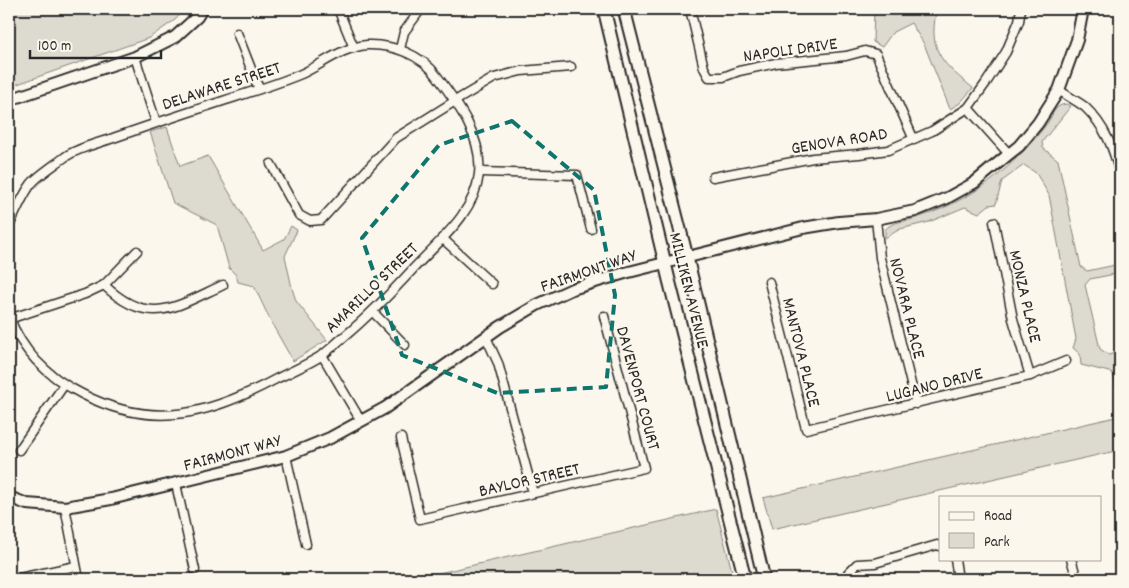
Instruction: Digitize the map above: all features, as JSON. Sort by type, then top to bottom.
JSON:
[{"type":"main road","name":"MILLIKEN AVENUE","points":[[604,9],[745,579]]},
{"type":"main road","name":"MILLIKEN AVENUE","points":[[624,9],[764,579]]},
{"type":"street","points":[[9,100],[136,56],[176,37],[197,17],[202,9]]},
{"type":"street","points":[[338,9],[354,48]]},
{"type":"street","points":[[400,50],[404,32],[421,9]]},
{"type":"street","name":"NAPOLI DRIVE","points":[[690,9],[704,68],[709,77],[724,78],[739,71],[776,63],[846,56],[865,51],[876,54],[914,140]]},
{"type":"street","name":"GENOVA ROAD","points":[[713,177],[813,158],[888,150],[932,131],[968,108],[1006,52],[1019,22],[1021,9]]},
{"type":"street","name":"FAIRMONT WAY","points":[[9,496],[27,504],[65,507],[176,484],[286,456],[330,438],[361,422],[385,408],[486,337],[537,305],[572,290],[624,273],[803,228],[839,222],[876,219],[915,211],[947,198],[974,183],[1010,154],[1038,123],[1059,90],[1078,40],[1083,9]]},
{"type":"street","points":[[237,33],[259,89]]},
{"type":"street","name":"DELAWARE STREET","points":[[9,226],[32,184],[68,155],[156,122],[300,74],[330,57],[354,48],[366,45],[400,50],[420,59],[434,71],[455,100]]},
{"type":"street","points":[[136,56],[156,122]]},
{"type":"street","points":[[271,164],[299,215],[310,221],[320,220],[396,138],[455,100],[494,78],[521,71],[571,67]]},
{"type":"street","points":[[1059,90],[1084,107],[1104,128],[1120,175]]},
{"type":"street","name":"AMARILLO STREET","points":[[9,318],[18,338],[45,371],[64,385],[96,401],[130,412],[152,416],[176,415],[199,411],[257,390],[322,355],[373,312],[463,214],[476,193],[480,172],[478,149],[469,125],[455,100]]},
{"type":"street","points":[[968,108],[1010,154]]},
{"type":"street","points":[[480,172],[577,175],[591,229]]},
{"type":"street","name":"NOVARA PLACE","points":[[876,219],[880,258],[916,404]]},
{"type":"street","name":"MONZA PLACE","points":[[994,222],[1013,319],[1030,376]]},
{"type":"street","points":[[442,238],[492,284]]},
{"type":"street","points":[[9,318],[85,294],[104,285],[136,252]]},
{"type":"street","name":"MANTOVA PLACE","points":[[769,282],[806,429]]},
{"type":"street","points":[[104,285],[117,297],[133,307],[150,311],[164,310],[179,305],[223,285]]},
{"type":"street","points":[[373,312],[405,346]]},
{"type":"street","name":"DAVENPORT COURT","points":[[604,316],[644,468]]},
{"type":"street","points":[[486,337],[498,363],[533,493]]},
{"type":"street","points":[[322,355],[361,422]]},
{"type":"street","name":"LUGANO DRIVE","points":[[806,429],[1030,376],[1066,361]]},
{"type":"street","points":[[19,450],[64,385]]},
{"type":"street","name":"BAYLOR STREET","points":[[401,438],[420,519],[644,468]]},
{"type":"street","points":[[286,456],[306,544]]},
{"type":"street","points":[[176,484],[195,570]]},
{"type":"street","points":[[65,507],[79,579]]},
{"type":"street","points":[[848,576],[857,564],[875,563],[939,546]]},
{"type":"street","points":[[955,560],[958,579]]},
{"type":"street","points":[[1071,560],[1077,579]]},
{"type":"street","points":[[15,579],[76,566]]},
{"type":"highlighted area","points":[[512,121],[594,190],[615,295],[606,387],[497,393],[402,355],[362,238],[439,145]]},
{"type":"green space","points":[[9,9],[185,9],[175,20],[149,38],[9,87]]},
{"type":"green space","points":[[874,9],[914,9],[936,13],[934,38],[937,48],[946,64],[973,88],[960,103],[950,109],[924,44],[911,23],[893,32],[882,47],[873,42]]},
{"type":"green space","points":[[1066,104],[1071,106],[1042,142],[1043,148],[1058,160],[1081,267],[1087,271],[1120,264],[1120,273],[1090,279],[1085,285],[1100,349],[1109,355],[1120,351],[1120,409],[1113,373],[1081,365],[1080,354],[1073,348],[1076,339],[1049,195],[1036,173],[1024,165],[1002,181],[996,204],[989,205],[979,213],[965,207],[929,222],[900,229],[885,238],[885,230],[890,225],[942,209],[973,193],[992,180],[1029,146],[1057,108]]},
{"type":"green space","points":[[167,127],[180,166],[208,156],[263,250],[284,239],[291,226],[297,230],[285,256],[292,288],[296,301],[327,340],[293,361],[272,324],[254,286],[238,282],[236,275],[229,268],[217,225],[173,203],[150,132]]},
{"type":"green space","points":[[1120,416],[1120,450],[772,529],[763,498]]},
{"type":"green space","points":[[716,509],[734,579],[413,579]]}]
